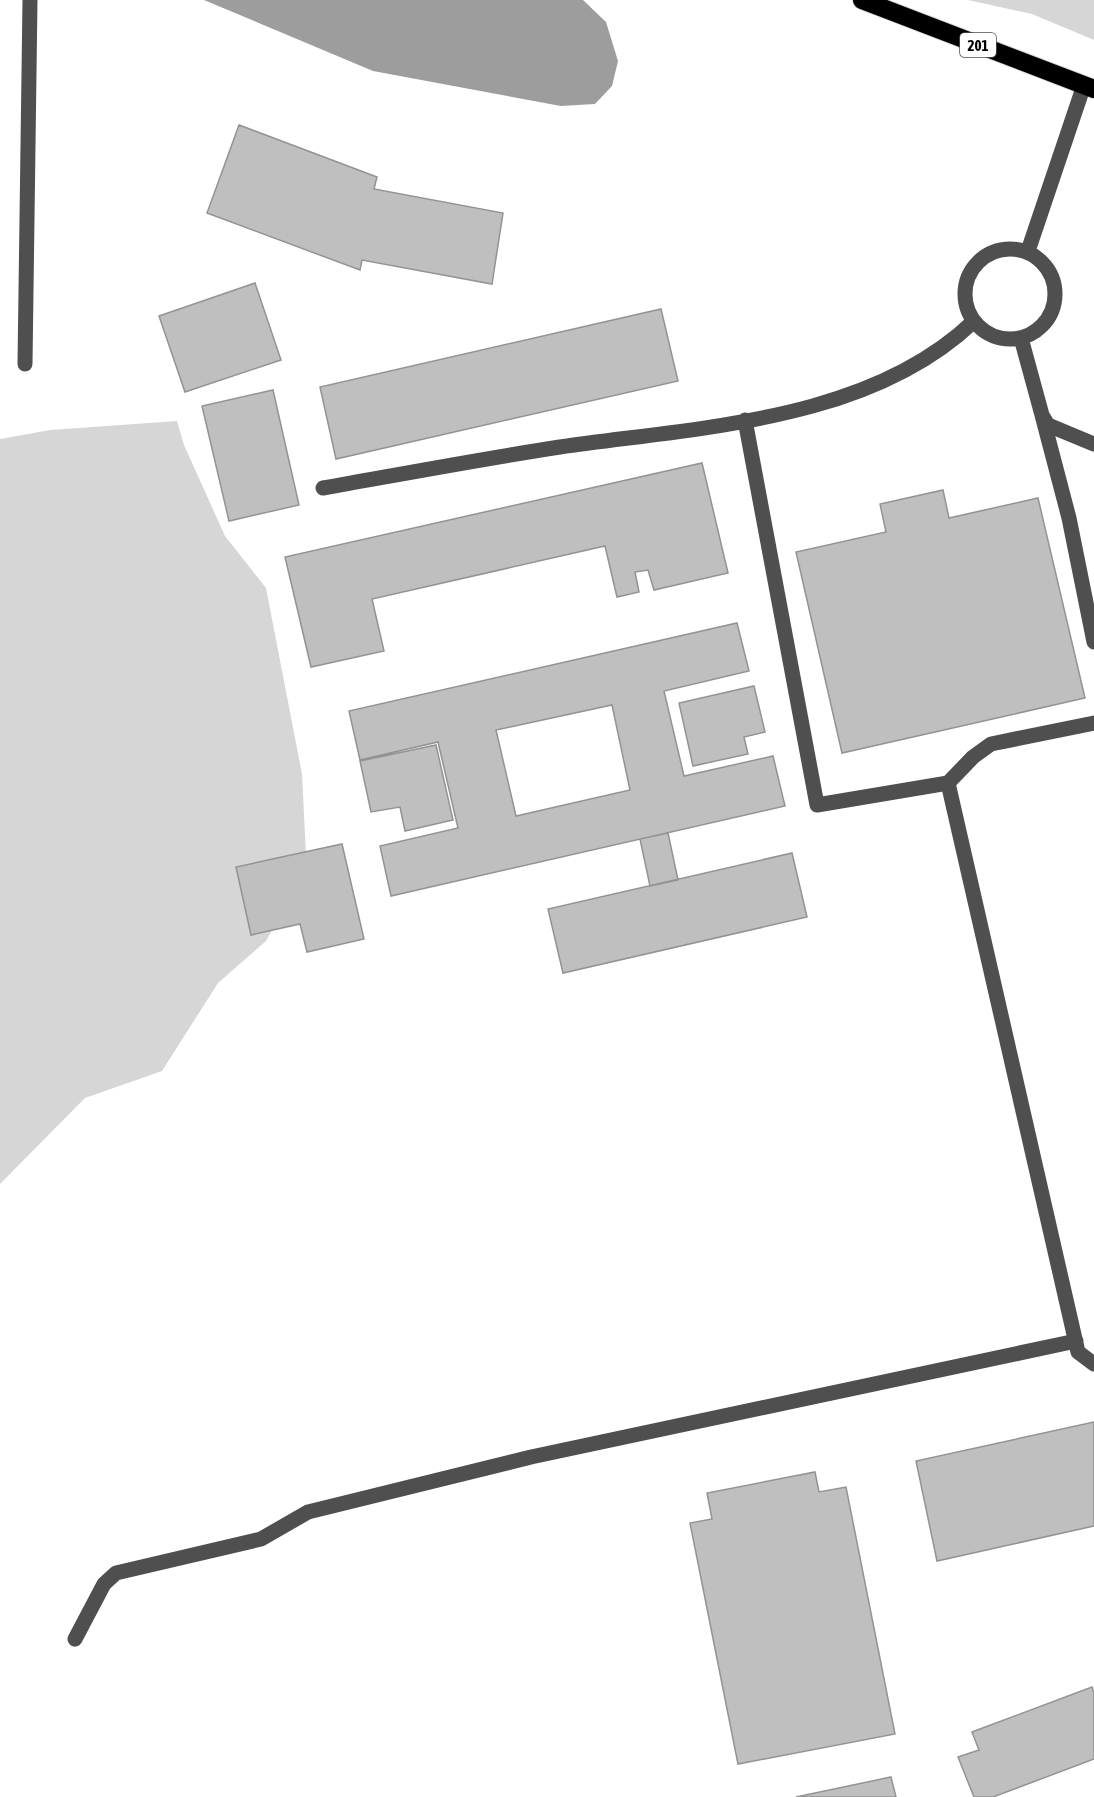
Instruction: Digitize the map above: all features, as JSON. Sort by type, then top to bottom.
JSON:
[{"type":"highway","name":"201","points":[[862,0],[1089,87]]},
{"type":"street","points":[[25,364],[30,0]]},
{"type":"street","points":[[1028,251],[1089,87]]},
{"type":"street","points":[[999,250],[1028,251],[1041,260],[1051,272],[1056,286],[1055,302],[1051,316],[1041,328],[1021,338],[998,338],[985,331],[974,321],[967,308],[965,293],[967,279],[974,266],[985,256],[999,250]]},
{"type":"street","points":[[323,488],[501,456],[788,414],[839,399],[900,373],[951,344],[974,321]]},
{"type":"street","points":[[1021,338],[1069,518],[1094,642]]},
{"type":"street","points":[[1042,415],[1048,425],[1094,444]]},
{"type":"street","points":[[745,420],[816,805],[948,783],[973,757],[991,744],[1094,723]]},
{"type":"street","points":[[948,783],[1078,1352],[1094,1364]]},
{"type":"street","points":[[75,1639],[104,1584],[116,1573],[261,1539],[308,1512],[531,1457],[1076,1341]]},
{"type":"shaded area","points":[[204,0],[583,0],[606,22],[618,61],[612,86],[595,104],[561,106],[373,71]]},
{"type":"shaded area","points":[[968,0],[1094,0],[1094,40],[1032,14]]},
{"type":"shaded area","points":[[177,421],[184,445],[225,536],[266,588],[302,774],[306,855],[294,890],[266,941],[218,983],[162,1071],[85,1098],[0,1184],[0,439],[50,430]]},
{"type":"building","points":[[239,125],[377,177],[374,189],[503,213],[492,284],[362,260],[360,270],[207,213]]},
{"type":"building","points":[[255,283],[281,360],[185,392],[159,316]]},
{"type":"building","points":[[661,309],[678,381],[336,459],[320,387]]},
{"type":"building","points":[[273,390],[299,505],[229,521],[202,406]]},
{"type":"building","points":[[702,463],[728,573],[654,590],[648,570],[635,572],[639,592],[617,597],[605,546],[372,599],[384,651],[311,667],[285,557]]},
{"type":"building","points":[[943,490],[949,518],[1038,498],[1085,698],[842,753],[796,552],[886,532],[880,504]]},
{"type":"building","points":[[737,623],[749,671],[664,691],[684,776],[773,756],[785,806],[391,896],[380,846],[458,828],[438,742],[360,760],[349,711]],"holes":[[[612,705],[630,790],[516,816],[496,730]]]},
{"type":"building","points":[[754,686],[765,732],[744,737],[748,754],[693,766],[679,703]]},
{"type":"building","points":[[436,745],[453,820],[405,831],[400,807],[371,812],[360,761]]},
{"type":"building","points":[[668,833],[678,880],[650,886],[640,839]]},
{"type":"building","points":[[342,844],[364,939],[307,952],[300,924],[251,935],[236,867]]},
{"type":"building","points":[[792,853],[807,917],[563,973],[548,909]]},
{"type":"building","points":[[1094,1422],[1094,1526],[937,1561],[916,1461]]},
{"type":"building","points":[[815,1472],[819,1492],[846,1487],[895,1734],[738,1764],[690,1523],[712,1519],[707,1493]]},
{"type":"building","points":[[1092,1687],[1094,1693],[1094,1759],[993,1797],[974,1797],[958,1757],[979,1750],[972,1732]]},
{"type":"building","points":[[891,1777],[896,1797],[796,1797]]}]
